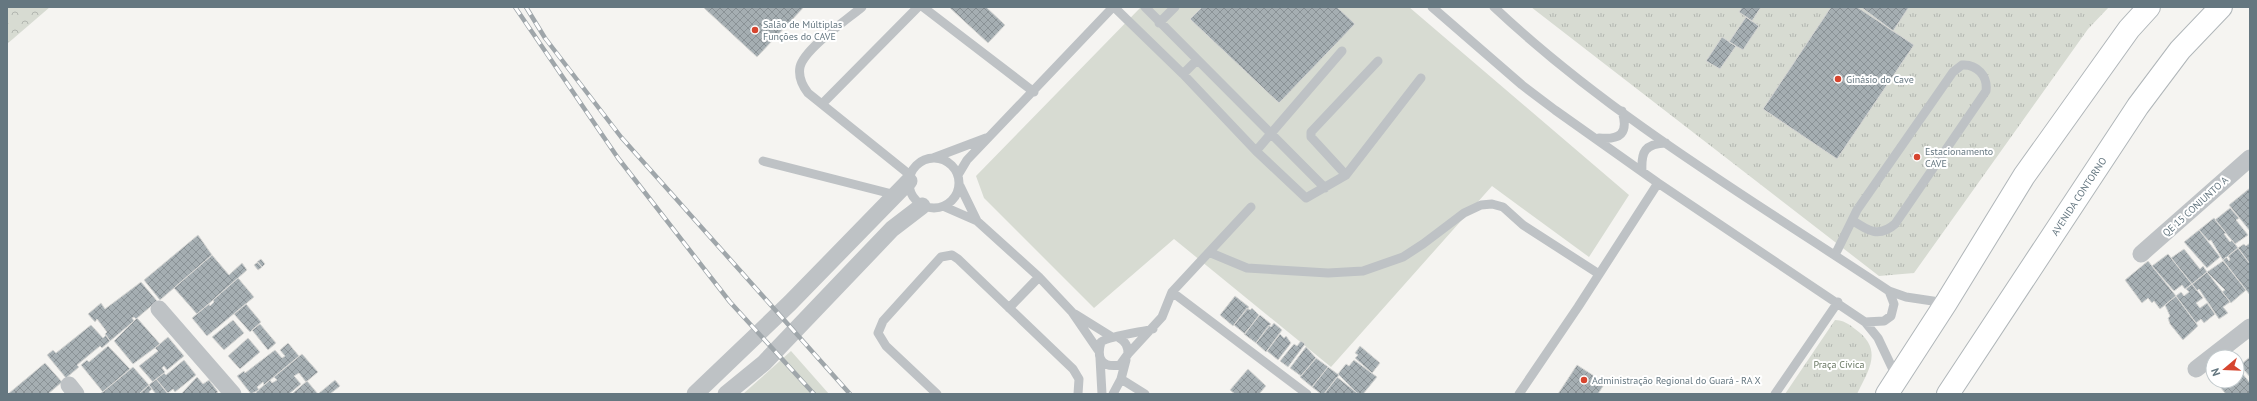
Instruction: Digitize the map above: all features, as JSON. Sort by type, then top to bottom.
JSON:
[{"type":"main road","points":[[1892,386],[1946,303],[2024,176],[2129,29],[2149,7]]},
{"type":"main road","name":"AVENIDA CONTORNO","points":[[1948,394],[2138,106],[2180,50],[2217,9]]},
{"type":"street","name":"QE 15 CONJUNTO A","points":[[2141,254],[2250,158]]},
{"type":"street","points":[[695,394],[790,303],[896,195],[910,178]]},
{"type":"street","points":[[726,394],[764,363],[892,229],[922,206]]},
{"type":"street","points":[[159,310],[233,394]]},
{"type":"street","points":[[2196,369],[2250,327]]},
{"type":"lane","points":[[862,7],[806,54],[800,66],[802,85],[822,104],[910,178]]},
{"type":"lane","points":[[822,104],[918,7]]},
{"type":"lane","points":[[923,7],[1034,92]]},
{"type":"lane","points":[[958,175],[967,160],[1034,92],[1114,7],[1183,74],[1256,150],[1306,198],[1346,175],[1421,78]]},
{"type":"lane","points":[[1145,7],[1159,23],[1325,188]]},
{"type":"lane","points":[[1159,23],[1175,7]]},
{"type":"lane","points":[[1432,7],[1522,85],[1658,183],[1838,302],[1865,322],[1878,338],[1892,386]]},
{"type":"lane","points":[[1494,7],[1552,58],[1666,143],[1889,291],[1906,297],[1946,303]]},
{"type":"lane","points":[[1256,150],[1342,51]]},
{"type":"lane","points":[[1183,74],[1197,60]]},
{"type":"lane","points":[[1346,175],[1311,137],[1311,132],[1378,61]]},
{"type":"lane","points":[[1835,255],[1852,220],[1857,210],[1956,67],[1968,65],[1977,68],[1985,78],[1986,91],[1895,224],[1888,230],[1871,231],[1852,220]]},
{"type":"lane","points":[[1597,138],[1611,139],[1622,134],[1625,127],[1622,111]]},
{"type":"lane","points":[[960,186],[954,199],[945,207],[934,209],[922,206],[915,200],[910,191],[910,178],[919,163],[990,137]]},
{"type":"lane","points":[[1642,171],[1640,158],[1643,152],[1656,143],[1666,143]]},
{"type":"lane","points":[[933,158],[948,163],[958,175],[960,186],[977,220]]},
{"type":"lane","points":[[763,161],[896,195]]},
{"type":"lane","points":[[1519,394],[1658,183]]},
{"type":"lane","points":[[1211,253],[1237,265],[1254,269],[1328,273],[1363,271],[1403,257],[1464,213],[1481,205],[1492,204],[1503,207],[1524,224],[1599,274]]},
{"type":"lane","points":[[945,207],[977,220],[1039,277],[1072,312],[1104,364],[1111,367],[1120,365],[1154,328],[1162,318],[1172,292],[1211,253],[1251,207]]},
{"type":"lane","points":[[937,394],[883,343],[878,334],[883,321],[941,258],[947,255],[958,259],[1073,369],[1079,379],[1078,394]]},
{"type":"lane","points":[[1009,308],[1039,277]]},
{"type":"lane","points":[[1865,322],[1884,321],[1891,316],[1894,304],[1889,291]]},
{"type":"lane","points":[[1172,292],[1307,394]]},
{"type":"lane","points":[[1775,394],[1838,302]]},
{"type":"lane","points":[[1072,312],[1124,341],[1128,347],[1121,379],[1113,394]]},
{"type":"lane","points":[[1102,394],[1099,354],[1101,342],[1115,337],[1154,328]]},
{"type":"lane","points":[[1121,379],[1145,394]]},
{"type":"green space","points":[[7,7],[50,7],[7,44]]},
{"type":"green space","points":[[1141,7],[1409,7],[1629,195],[1589,257],[1492,186],[1331,367],[1174,239],[1094,308],[984,198],[976,176]]},
{"type":"green space","points":[[1531,7],[2109,7],[2088,29],[1914,273],[1879,276]]},
{"type":"green space","name":"Praça Cívica","points":[[1835,320],[1841,321],[1853,327],[1864,336],[1869,344],[1871,359],[1866,376],[1857,394],[1785,394]]},
{"type":"green space","points":[[791,351],[829,394],[743,394]]},
{"type":"building","name":"Salão de Múltiplas Funções do CAVE","points":[[804,7],[757,57],[704,8]]},
{"type":"building","points":[[949,7],[986,7],[1005,25],[988,43]]},
{"type":"building","points":[[1202,7],[1337,7],[1355,24],[1279,103],[1190,19]]},
{"type":"building","points":[[1742,7],[1761,7],[1752,21],[1739,12]]},
{"type":"building","name":"Ginásio do Cave","points":[[1831,7],[1857,7],[1914,45],[1837,159],[1763,109]]},
{"type":"building","points":[[1861,7],[1909,7],[1893,31]]},
{"type":"building","points":[[1746,17],[1759,26],[1743,50],[1729,42]]},
{"type":"building","points":[[1722,37],[1736,46],[1720,69],[1706,61]]},
{"type":"building","points":[[2250,188],[2250,231],[2229,205]]},
{"type":"building","points":[[2230,208],[2239,218],[2236,220],[2248,235],[2235,244],[2215,220]]},
{"type":"building","points":[[2214,218],[2226,233],[2224,234],[2230,242],[2232,240],[2238,248],[2223,260],[2211,240],[2209,241],[2199,230]]},
{"type":"building","points":[[2199,230],[2220,257],[2207,268],[2184,242]]},
{"type":"building","points":[[198,235],[212,255],[160,300],[144,280]]},
{"type":"building","points":[[2250,243],[2250,264],[2238,248],[2244,244],[2246,246]]},
{"type":"building","points":[[2238,248],[2250,264],[2250,295],[2223,260],[2226,257],[2229,261],[2230,259],[2228,256]]},
{"type":"building","points":[[2184,249],[2200,269],[2203,266],[2207,272],[2192,284],[2171,258]]},
{"type":"building","points":[[2168,254],[2192,284],[2185,289],[2182,285],[2174,291],[2152,266]]},
{"type":"building","points":[[212,255],[229,275],[242,263],[247,270],[197,314],[174,288]]},
{"type":"building","points":[[261,259],[265,264],[262,267],[257,262]]},
{"type":"building","points":[[2148,261],[2176,296],[2160,309],[2154,301],[2152,303],[2148,298],[2142,303],[2125,280]]},
{"type":"building","points":[[2223,261],[2246,290],[2231,303],[2222,292],[2225,290],[2207,272]]},
{"type":"building","points":[[258,262],[262,267],[258,270],[254,265]]},
{"type":"building","points":[[2207,272],[2230,302],[2223,307],[2228,313],[2219,319],[2199,289],[2197,291],[2192,284]]},
{"type":"building","points":[[238,278],[254,297],[207,336],[192,318],[209,304],[210,306],[214,302],[213,300]]},
{"type":"building","points":[[141,282],[157,301],[136,319],[134,317],[132,318],[134,321],[110,341],[105,334],[107,332],[97,319],[95,322],[88,314],[101,303],[105,309]]},
{"type":"building","points":[[2192,284],[2203,298],[2196,303],[2200,308],[2207,303],[2215,314],[2204,323],[2201,319],[2196,323],[2176,296],[2181,292],[2184,296],[2189,292],[2186,289]]},
{"type":"building","points":[[1235,296],[1249,307],[1233,326],[1220,315]]},
{"type":"building","points":[[2176,296],[2198,326],[2183,340],[2170,324],[2168,318],[2170,316],[2165,305]]},
{"type":"building","points":[[246,304],[261,322],[250,332],[234,314]]},
{"type":"building","points":[[1247,308],[1250,310],[1252,308],[1259,315],[1245,334],[1234,325]]},
{"type":"building","points":[[1260,315],[1271,324],[1256,343],[1244,334]]},
{"type":"building","points":[[137,318],[160,344],[133,364],[114,341]]},
{"type":"building","points":[[233,320],[244,333],[224,350],[212,337]]},
{"type":"building","points":[[1274,323],[1282,330],[1266,352],[1256,343],[1269,325],[1271,327]]},
{"type":"building","points":[[260,324],[276,343],[268,350],[252,330]]},
{"type":"building","points":[[91,325],[103,338],[106,335],[110,341],[102,348],[100,346],[77,365],[79,367],[66,378],[47,355],[53,350],[56,353]]},
{"type":"building","points":[[1280,334],[1284,338],[1286,336],[1291,343],[1278,360],[1267,351]]},
{"type":"building","points":[[168,337],[184,356],[167,370],[164,366],[162,368],[165,372],[153,382],[139,366],[158,351],[155,348]]},
{"type":"building","points":[[248,338],[260,352],[240,369],[228,356]]},
{"type":"building","points":[[1301,341],[1305,344],[1288,367],[1280,361],[1294,344],[1297,346]]},
{"type":"building","points":[[288,343],[299,356],[264,385],[263,382],[257,387],[259,390],[251,394],[237,376],[244,371],[245,373],[275,350],[282,358],[285,356],[280,350]]},
{"type":"building","points":[[108,346],[130,369],[103,392],[81,365],[87,360],[89,362]]},
{"type":"building","points":[[1360,346],[1380,363],[1372,373],[1355,358],[1358,355],[1355,353]]},
{"type":"building","points":[[1306,347],[1316,358],[1301,376],[1290,368]]},
{"type":"building","points":[[302,354],[318,372],[306,382],[299,373],[294,376],[301,384],[289,394],[257,394],[256,392],[270,380],[272,383],[277,380],[274,377]]},
{"type":"building","points":[[2250,357],[2250,377],[2245,371],[2245,361]]},
{"type":"building","points":[[1316,358],[1328,367],[1312,387],[1300,377]]},
{"type":"building","points":[[184,360],[196,375],[175,392],[173,389],[168,393],[156,379],[164,373],[166,375]]},
{"type":"building","points":[[1354,360],[1377,377],[1363,394],[1357,393],[1338,374],[1346,364],[1349,366]]},
{"type":"building","points":[[45,363],[62,382],[48,394],[8,394]]},
{"type":"building","name":"Administração Regional do Guará - RA X","points":[[1577,365],[1605,383],[1598,394],[1558,394]]},
{"type":"building","points":[[133,367],[149,385],[139,394],[100,394]]},
{"type":"building","points":[[1328,367],[1339,375],[1324,394],[1321,394],[1312,387]]},
{"type":"building","points":[[1248,369],[1266,386],[1259,394],[1235,394],[1230,390]]},
{"type":"building","points":[[197,377],[203,384],[209,380],[218,392],[215,394],[181,394]]},
{"type":"building","points":[[1337,377],[1357,393],[1324,394]]},
{"type":"building","points":[[2245,377],[2250,383],[2250,394],[2226,394],[2222,389],[2245,389]]},
{"type":"building","points":[[156,379],[168,394],[156,394],[152,389],[149,385]]},
{"type":"building","points":[[335,380],[340,386],[330,394],[318,394]]},
{"type":"building","points":[[307,381],[318,394],[293,393]]},
{"type":"building","points":[[149,385],[152,389],[149,392],[150,394],[139,394]]},
{"type":"railway","points":[[515,7],[618,158],[730,302],[814,394]]},
{"type":"railway","points":[[526,7],[545,38],[621,137],[850,394]]},
{"type":"place","name":"Salão de Múltiplas Funções do CAVE","points":[[755,30]]},
{"type":"place","name":"Ginásio do Cave","points":[[1838,79]]},
{"type":"place","name":"Estacionamento CAVE","points":[[1917,157]]},
{"type":"place","name":"Administração Regional do Guará - RA X","points":[[1584,380]]}]
